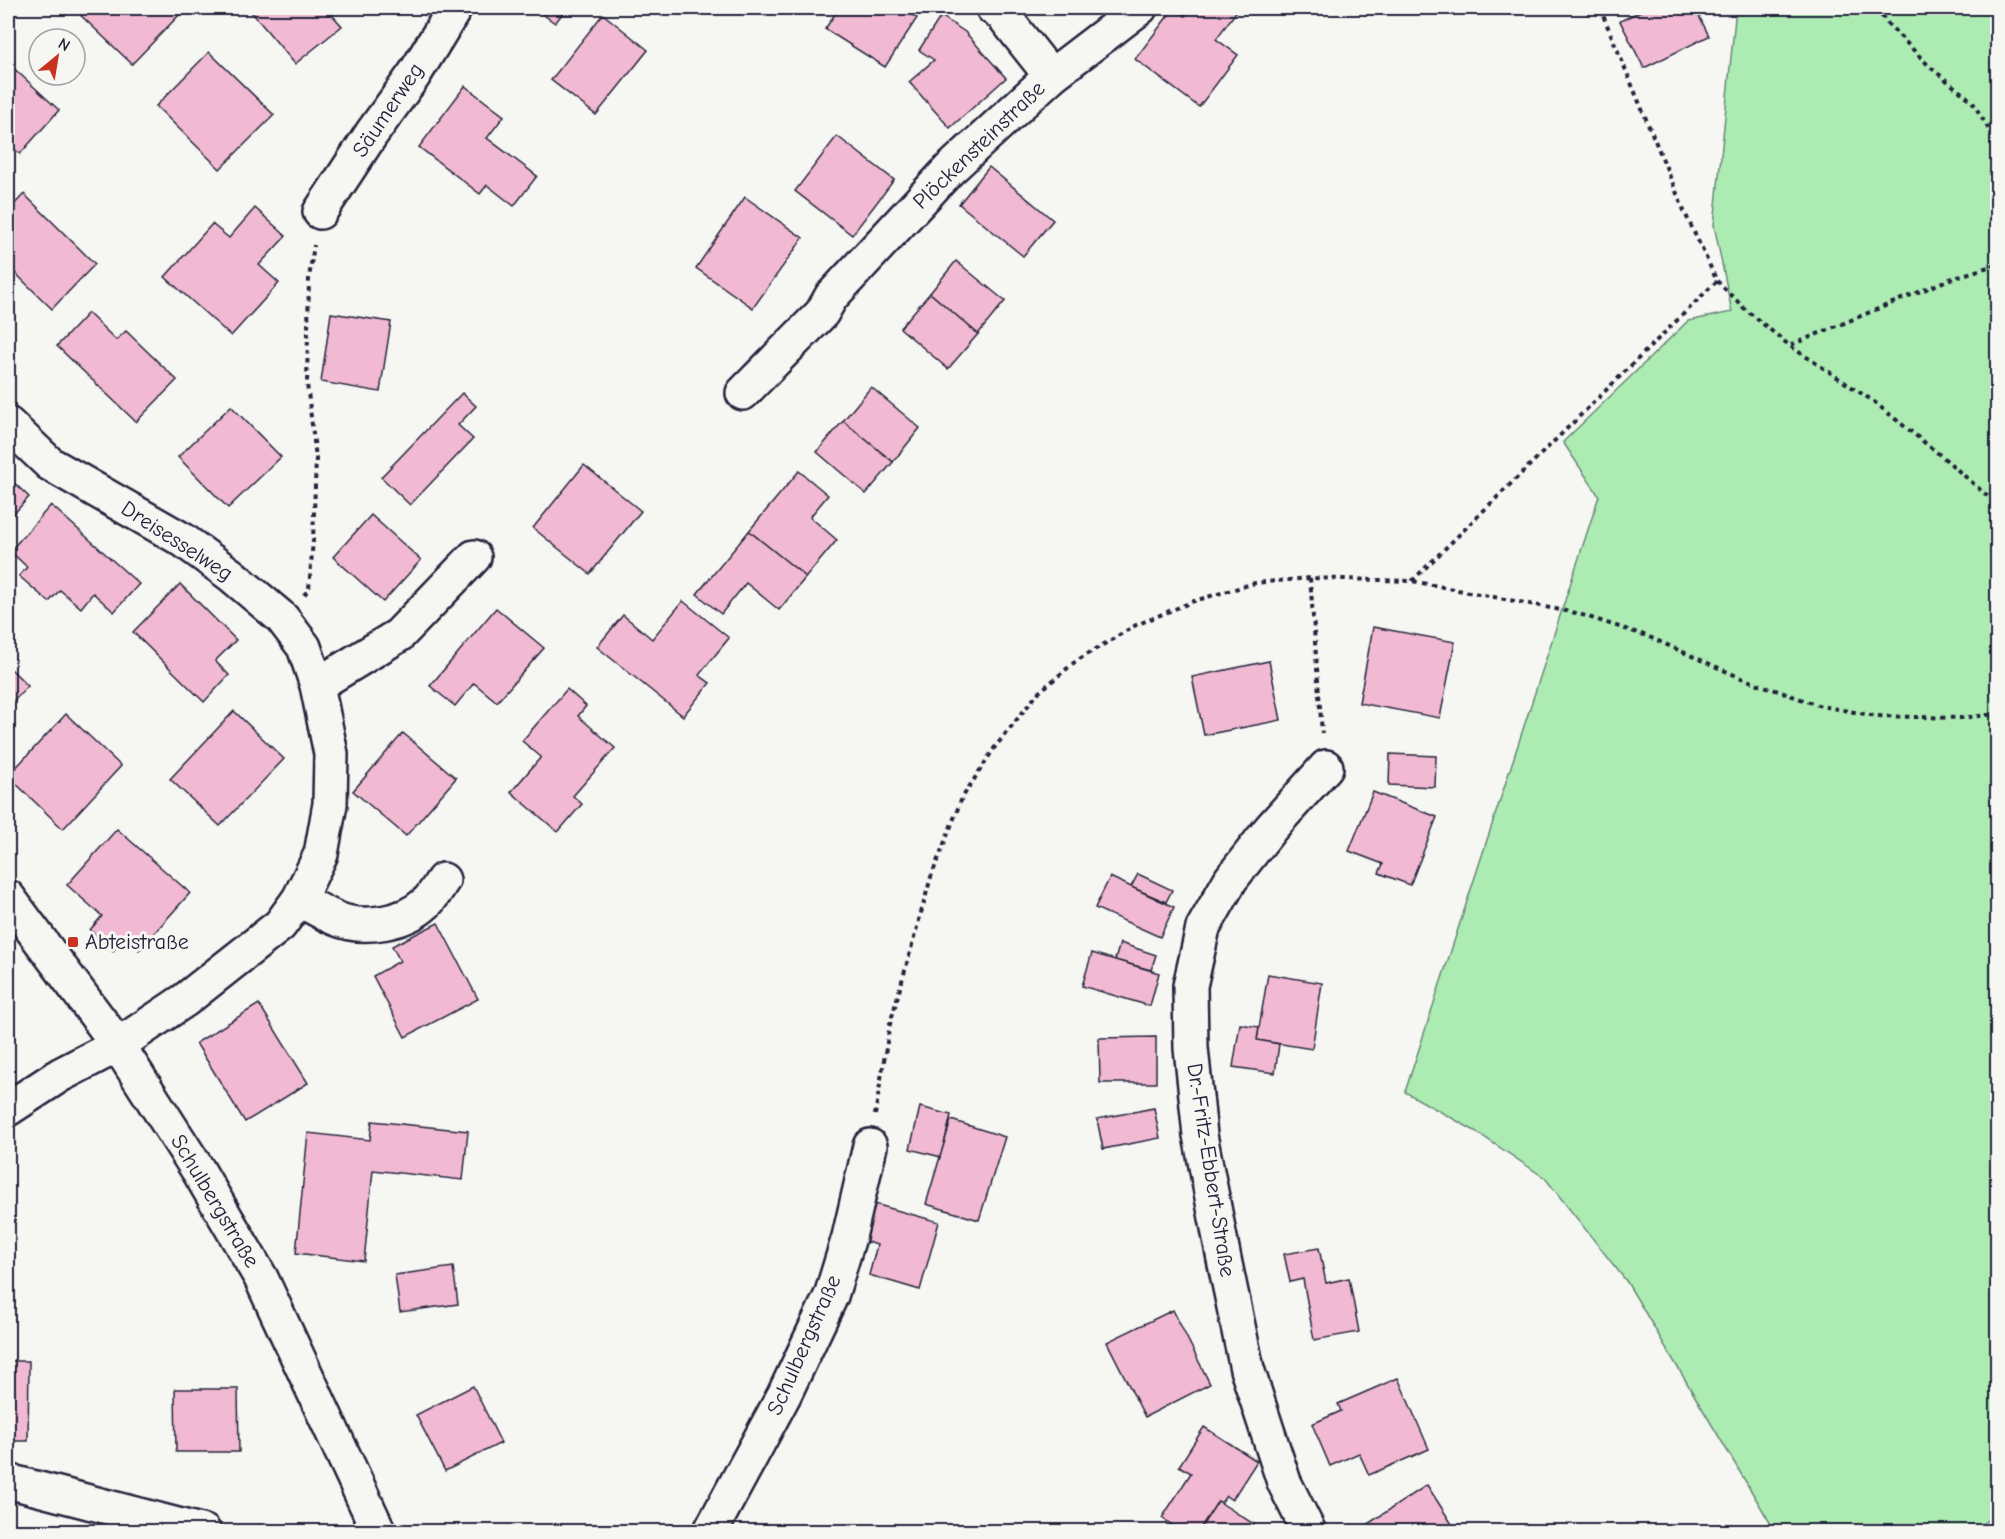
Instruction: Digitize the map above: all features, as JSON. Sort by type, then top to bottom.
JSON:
[{"type":"street","points":[[993,8],[1002,14],[1051,76]]},
{"type":"street","name":"Plöckensteinstraße","points":[[743,393],[822,313],[831,297],[949,170],[1051,76],[1140,8]]},
{"type":"street","name":"Säumerweg","points":[[320,212],[372,133],[414,75],[443,13]]},
{"type":"street","name":"Dreisesselweg","points":[[8,424],[50,464],[183,540],[231,575],[282,618],[304,647],[317,685],[331,754],[330,804],[321,854],[299,899],[280,925],[184,1000],[118,1045]]},
{"type":"street","points":[[317,685],[399,635],[474,557]]},
{"type":"street","name":"Dr.-Fritz-Ebbert-Straße","points":[[1309,1532],[1284,1482],[1247,1369],[1200,1135],[1191,1048],[1190,986],[1203,928],[1231,879],[1271,828],[1326,767]]},
{"type":"street","points":[[299,899],[337,920],[362,925],[383,923],[405,916],[426,904],[443,880]]},
{"type":"street","name":"Schulbergstraße","points":[[8,897],[118,1045],[198,1170],[261,1278],[379,1532]]},
{"type":"street","points":[[8,1109],[60,1075],[118,1045]]},
{"type":"street","name":"Schulbergstraße","points":[[710,1532],[784,1395],[831,1296],[849,1237],[870,1146]]},
{"type":"street","points":[[8,1481],[204,1532]]},
{"type":"path","points":[[1600,8],[1685,213],[1717,281],[1746,310],[1790,346],[1873,401],[1998,504]]},
{"type":"path","points":[[1876,8],[1888,24],[1930,67],[1972,101],[1998,145]]},
{"type":"path","points":[[282,618],[309,589],[314,540],[316,458],[307,384],[309,278],[320,212]]},
{"type":"path","points":[[1790,346],[1950,279],[1998,264]]},
{"type":"path","points":[[1412,582],[1717,281]]},
{"type":"path","points":[[1310,578],[1326,767]]},
{"type":"path","points":[[870,1146],[890,1024],[931,877],[962,798],[995,747],[1038,693],[1076,661],[1136,625],[1194,601],[1255,583],[1310,578],[1412,582],[1576,613],[1647,636],[1739,677],[1821,706],[1876,716],[1960,718],[1998,714]]},
{"type":"green space","points":[[1736,8],[1997,8],[1998,1509],[1976,1531],[1775,1531],[1627,1282],[1545,1178],[1475,1131],[1405,1092],[1599,496],[1563,442],[1688,321],[1732,312],[1714,225]]},
{"type":"building","points":[[73,8],[173,8],[180,14],[132,64]]},
{"type":"building","points":[[248,8],[326,8],[342,26],[295,64]]},
{"type":"building","points":[[534,8],[567,8],[555,23]]},
{"type":"building","points":[[839,8],[901,8],[917,18],[885,67],[825,29]]},
{"type":"building","points":[[1174,8],[1185,16],[1191,8],[1230,8],[1236,12],[1216,39],[1238,55],[1199,107],[1135,59]]},
{"type":"building","points":[[1647,8],[1695,8],[1709,36],[1644,68],[1620,21]]},
{"type":"building","points":[[603,14],[648,50],[596,115],[551,80]]},
{"type":"building","points":[[941,16],[965,32],[1006,78],[950,128],[909,82],[934,60],[919,50]]},
{"type":"building","points":[[209,52],[274,115],[220,169],[156,106]]},
{"type":"building","points":[[8,63],[27,81],[27,87],[34,87],[59,110],[20,154],[8,143]]},
{"type":"building","points":[[465,86],[504,116],[487,138],[537,176],[514,206],[487,185],[480,194],[419,147]]},
{"type":"building","points":[[837,136],[894,180],[852,235],[795,191]]},
{"type":"building","points":[[989,167],[1053,220],[1023,256],[959,204]]},
{"type":"building","points":[[24,194],[95,264],[52,309],[8,266],[8,211]]},
{"type":"building","points":[[745,197],[803,238],[753,308],[696,268]]},
{"type":"building","points":[[255,208],[286,236],[259,265],[279,283],[231,336],[165,277],[212,224],[229,238]]},
{"type":"building","points":[[956,261],[1005,301],[978,334],[930,293]]},
{"type":"building","points":[[930,293],[978,334],[948,369],[900,328]]},
{"type":"building","points":[[88,313],[116,340],[126,331],[177,380],[136,422],[57,346]]},
{"type":"building","points":[[331,313],[391,322],[380,392],[321,382]]},
{"type":"building","points":[[871,387],[920,428],[893,462],[843,421]]},
{"type":"building","points":[[462,393],[476,406],[458,425],[473,439],[410,505],[381,477]]},
{"type":"building","points":[[231,406],[281,457],[228,508],[178,457]]},
{"type":"building","points":[[843,421],[893,462],[866,494],[817,452]]},
{"type":"building","points":[[584,465],[641,511],[590,574],[533,528]]},
{"type":"building","points":[[799,471],[828,495],[810,517],[837,540],[806,577],[749,531]]},
{"type":"building","points":[[8,477],[29,497],[8,520]]},
{"type":"building","points":[[51,505],[139,584],[114,612],[93,593],[81,608],[60,590],[49,602],[19,576],[27,567],[10,551]]},
{"type":"building","points":[[371,515],[421,560],[383,602],[333,557]]},
{"type":"building","points":[[749,531],[806,577],[779,610],[746,583],[721,614],[697,594]]},
{"type":"building","points":[[180,584],[236,640],[215,661],[229,675],[204,702],[133,632]]},
{"type":"building","points":[[683,601],[729,638],[699,675],[710,683],[683,716],[597,647],[623,615],[652,639]]},
{"type":"building","points":[[496,608],[544,648],[497,702],[474,683],[455,706],[430,686]]},
{"type":"building","points":[[1373,627],[1455,642],[1440,718],[1359,703]]},
{"type":"building","points":[[1269,661],[1281,720],[1204,735],[1192,677]]},
{"type":"building","points":[[8,666],[28,686],[8,707]]},
{"type":"building","points":[[567,689],[586,706],[578,716],[615,748],[573,796],[582,804],[558,832],[511,792],[541,757],[522,741]]},
{"type":"building","points":[[234,711],[284,759],[220,826],[170,779]]},
{"type":"building","points":[[66,714],[121,766],[63,829],[8,776]]},
{"type":"building","points":[[403,733],[456,778],[406,836],[353,791]]},
{"type":"building","points":[[1390,754],[1436,756],[1435,787],[1389,785]]},
{"type":"building","points":[[1373,792],[1437,817],[1410,885],[1379,873],[1383,864],[1349,851]]},
{"type":"building","points":[[117,829],[190,893],[139,950],[125,937],[113,951],[90,930],[102,916],[67,885]]},
{"type":"building","points":[[1138,874],[1172,890],[1166,902],[1131,887]]},
{"type":"building","points":[[1110,877],[1174,907],[1160,937],[1095,908]]},
{"type":"building","points":[[438,923],[478,999],[405,1037],[373,976],[400,961],[392,946]]},
{"type":"building","points":[[1120,943],[1156,955],[1151,970],[1115,960]]},
{"type":"building","points":[[1092,953],[1159,973],[1150,1006],[1082,986]]},
{"type":"building","points":[[1268,974],[1322,983],[1312,1049],[1257,1040]]},
{"type":"building","points":[[259,1004],[308,1083],[245,1122],[196,1043]]},
{"type":"building","points":[[1240,1024],[1259,1027],[1257,1040],[1279,1044],[1275,1073],[1233,1067]]},
{"type":"building","points":[[1156,1037],[1156,1083],[1100,1083],[1099,1038]]},
{"type":"building","points":[[920,1107],[951,1115],[941,1157],[910,1149]]},
{"type":"building","points":[[1154,1108],[1160,1138],[1103,1149],[1097,1119]]},
{"type":"building","points":[[951,1120],[1005,1137],[979,1220],[926,1204]]},
{"type":"building","points":[[372,1121],[468,1131],[463,1180],[373,1170],[364,1261],[296,1253],[308,1133],[370,1140]]},
{"type":"building","points":[[871,1203],[939,1222],[920,1290],[869,1275],[877,1245],[861,1240]]},
{"type":"building","points":[[1319,1248],[1326,1283],[1349,1278],[1359,1332],[1314,1340],[1303,1279],[1290,1282],[1284,1254]]},
{"type":"building","points":[[453,1267],[458,1304],[400,1312],[395,1275]]},
{"type":"building","points":[[1173,1310],[1210,1384],[1145,1417],[1107,1342]]},
{"type":"building","points":[[8,1361],[29,1361],[28,1441],[8,1441]]},
{"type":"building","points":[[1398,1378],[1429,1449],[1369,1475],[1359,1453],[1330,1466],[1312,1424],[1341,1411],[1338,1404]]},
{"type":"building","points":[[473,1386],[501,1443],[445,1471],[416,1415]]},
{"type":"building","points":[[175,1389],[238,1389],[239,1452],[176,1452]]},
{"type":"building","points":[[1204,1427],[1257,1461],[1232,1500],[1226,1496],[1221,1503],[1218,1501],[1198,1532],[1183,1532],[1162,1518],[1191,1473],[1179,1466]]},
{"type":"building","points":[[1427,1485],[1457,1532],[1357,1531]]},
{"type":"building","points":[[1218,1501],[1221,1503],[1266,1532],[1198,1532]]},
{"type":"place","name":"Abteistraße","points":[[73,942]]}]
